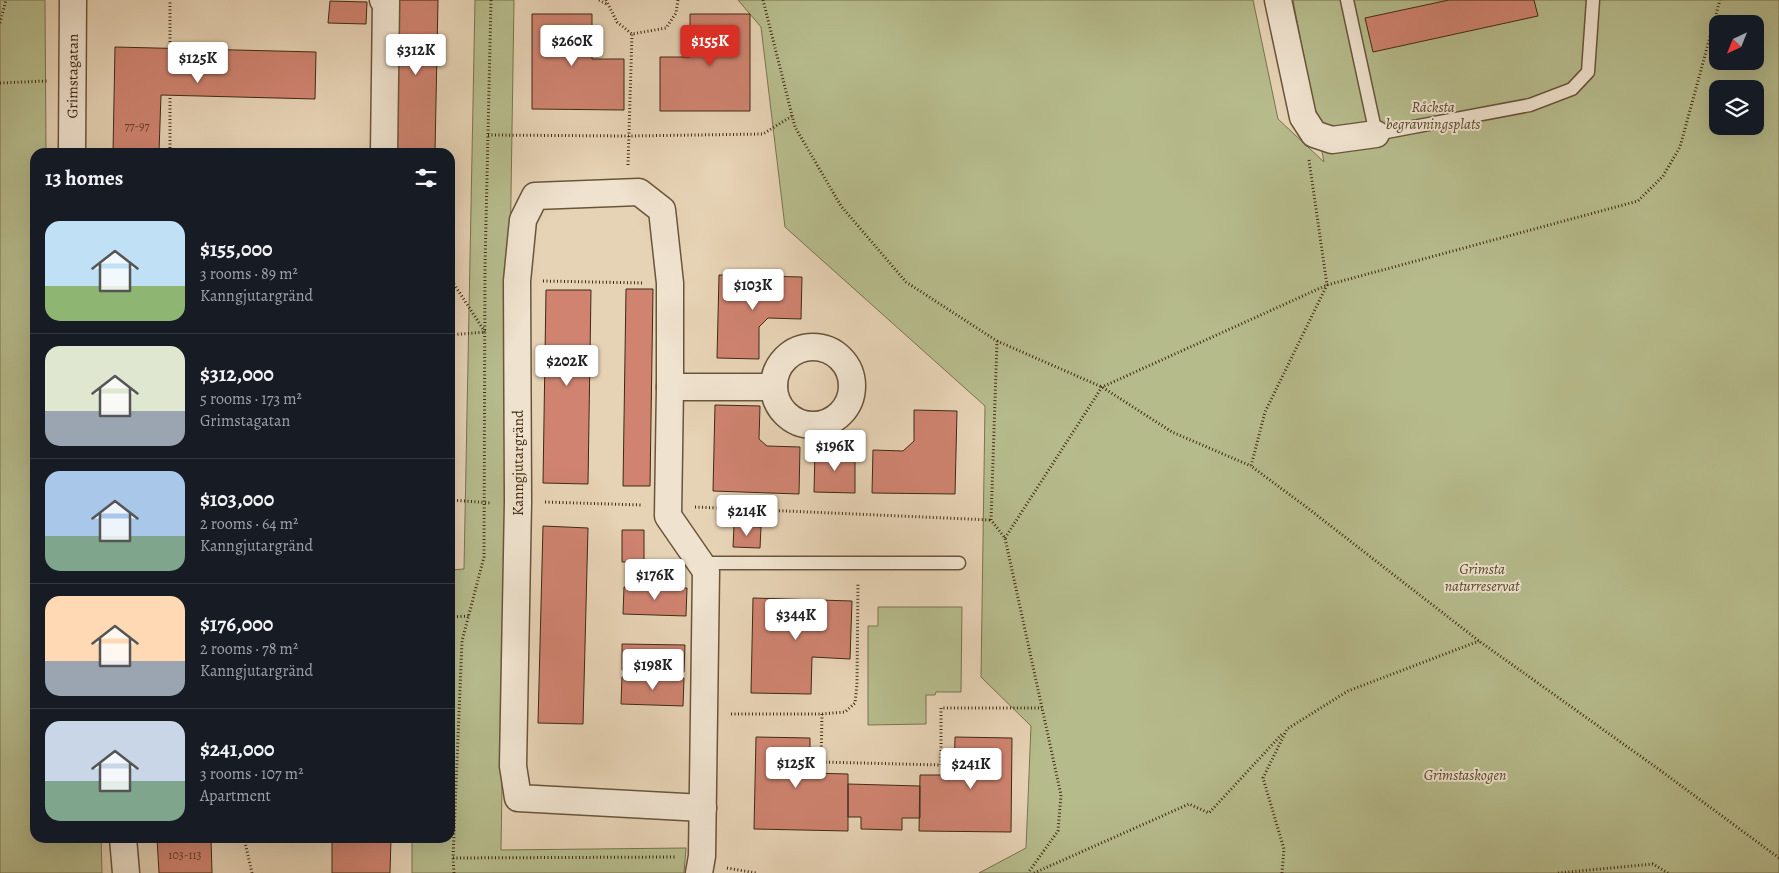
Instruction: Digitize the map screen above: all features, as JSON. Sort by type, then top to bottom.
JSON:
[{"type":"street","name":"Grimstagatan","points":[[72,148],[73,0]]},
{"type":"street","points":[[383,0],[386,2],[384,148]]},
{"type":"street","points":[[1278,0],[1303,117],[1314,134],[1332,140],[1376,134]]},
{"type":"street","name":"Kanngjutargränd","points":[[700,868],[703,808],[706,572],[668,516],[670,283],[662,210],[639,192],[534,196],[523,220],[517,281],[518,502],[513,766],[518,798],[703,808]]},
{"type":"street","points":[[670,387],[774,387]]},
{"type":"street","points":[[123,843],[126,873]]},
{"type":"lane","points":[[1347,0],[1376,134],[1530,106],[1572,89],[1588,72],[1593,0]]},
{"type":"lane","points":[[701,563],[959,563]]},
{"type":"path","points":[[0,23],[6,0]]},
{"type":"path","points":[[170,0],[170,42]]},
{"type":"path","points":[[455,810],[462,641],[484,557],[485,267],[491,0]]},
{"type":"path","points":[[599,0],[608,6]]},
{"type":"path","points":[[606,0],[617,22],[632,34],[666,28],[676,13],[678,0]]},
{"type":"path","points":[[763,0],[795,128],[841,206],[906,282],[997,341],[1102,387],[1172,432],[1251,466],[1479,641],[1658,768],[1779,858]]},
{"type":"path","points":[[1006,538],[1102,387],[1327,285],[1638,201],[1664,176],[1680,147],[1720,0]]},
{"type":"path","points":[[627,193],[632,34]]},
{"type":"path","points":[[0,83],[72,80]]},
{"type":"path","points":[[170,98],[170,148]]},
{"type":"path","points":[[488,135],[629,136],[763,134],[792,116]]},
{"type":"path","points":[[1251,466],[1265,412],[1327,285],[1303,117]]},
{"type":"path","points":[[485,267],[517,281],[670,283]]},
{"type":"path","points":[[455,286],[485,332]]},
{"type":"path","points":[[455,335],[485,332]]},
{"type":"path","points":[[997,341],[991,520],[1006,538],[1061,795],[1058,831],[1028,873]]},
{"type":"path","points":[[455,500],[484,503],[518,502],[668,506],[991,520]]},
{"type":"path","points":[[704,714],[822,714],[845,712],[855,703],[857,684],[858,563]]},
{"type":"path","points":[[455,617],[469,616]]},
{"type":"path","points":[[1034,873],[1189,804],[1209,813],[1287,729],[1348,691],[1479,641]]},
{"type":"path","points":[[822,714],[821,762],[941,765],[941,708],[1042,708]]},
{"type":"path","points":[[1282,873],[1284,849],[1263,778],[1287,729]]},
{"type":"path","points":[[245,843],[252,873]]},
{"type":"path","points":[[454,843],[454,873]]},
{"type":"path","points":[[453,858],[680,856],[700,868],[756,873]]},
{"type":"path","points":[[1558,873],[1653,864],[1668,873]]},
{"type":"green space","points":[[0,0],[45,0],[46,148],[30,148],[30,843],[101,843],[102,873],[0,873]]},
{"type":"green space","points":[[475,0],[514,0],[501,850],[686,848],[684,873],[412,873],[412,843],[455,843],[455,570],[464,569]]},
{"type":"green space","points":[[738,0],[1253,0],[1278,119],[1324,162],[1293,0],[1779,0],[1779,873],[979,873],[1026,848],[1031,726],[981,677],[985,406],[785,227],[761,27]]},
{"type":"green space","points":[[878,607],[962,607],[961,692],[936,692],[935,695],[926,695],[926,724],[868,725],[868,626],[878,626]]},
{"type":"building","points":[[397,0],[438,0],[435,148],[395,148]]},
{"type":"building","points":[[1449,0],[1534,0],[1538,16],[1373,52],[1365,18]]},
{"type":"building","points":[[330,1],[367,2],[366,24],[328,23]]},
{"type":"building","points":[[532,14],[592,14],[592,59],[624,59],[624,110],[532,109]]},
{"type":"building","points":[[690,14],[750,14],[750,111],[660,111],[660,57],[690,57]]},
{"type":"building","points":[[115,47],[316,52],[315,99],[161,95],[159,148],[113,148]]},
{"type":"building","points":[[719,275],[802,277],[801,319],[768,318],[759,327],[759,359],[717,358]]},
{"type":"building","points":[[626,289],[653,289],[650,486],[623,486]]},
{"type":"building","points":[[546,290],[591,290],[588,484],[543,483]]},
{"type":"building","points":[[715,405],[760,406],[759,439],[767,446],[800,447],[799,494],[713,491]]},
{"type":"building","points":[[914,410],[957,411],[955,494],[872,493],[873,450],[903,451],[914,441]]},
{"type":"building","points":[[815,450],[855,451],[855,493],[814,492]]},
{"type":"building","points":[[543,526],[588,528],[583,724],[538,723]]},
{"type":"building","points":[[734,526],[761,527],[760,548],[733,547]]},
{"type":"building","points":[[622,530],[644,530],[644,562],[622,562]]},
{"type":"building","points":[[624,587],[687,588],[686,616],[623,614]]},
{"type":"building","points":[[753,598],[852,601],[850,659],[812,657],[811,694],[751,693]]},
{"type":"building","points":[[622,644],[685,645],[684,672],[622,670]]},
{"type":"building","points":[[622,677],[684,678],[683,706],[621,704]]},
{"type":"building","points":[[756,737],[810,738],[810,773],[848,774],[848,831],[754,829]]},
{"type":"building","points":[[955,737],[1012,738],[1011,832],[919,831],[920,775],[954,775]]},
{"type":"building","points":[[848,784],[920,786],[920,818],[902,818],[902,830],[861,829],[861,817],[848,817]]},
{"type":"building","points":[[157,843],[211,843],[212,873],[159,873]]},
{"type":"building","points":[[332,843],[391,843],[390,873],[332,873]]},
{"type":"park label","name":"Råcksta begravningsplats","points":[[1433,116]]},
{"type":"park label","name":"Grimsta naturreservat","points":[[1482,578]]},
{"type":"park label","name":"Grimstaskogen","points":[[1465,775]]}]
